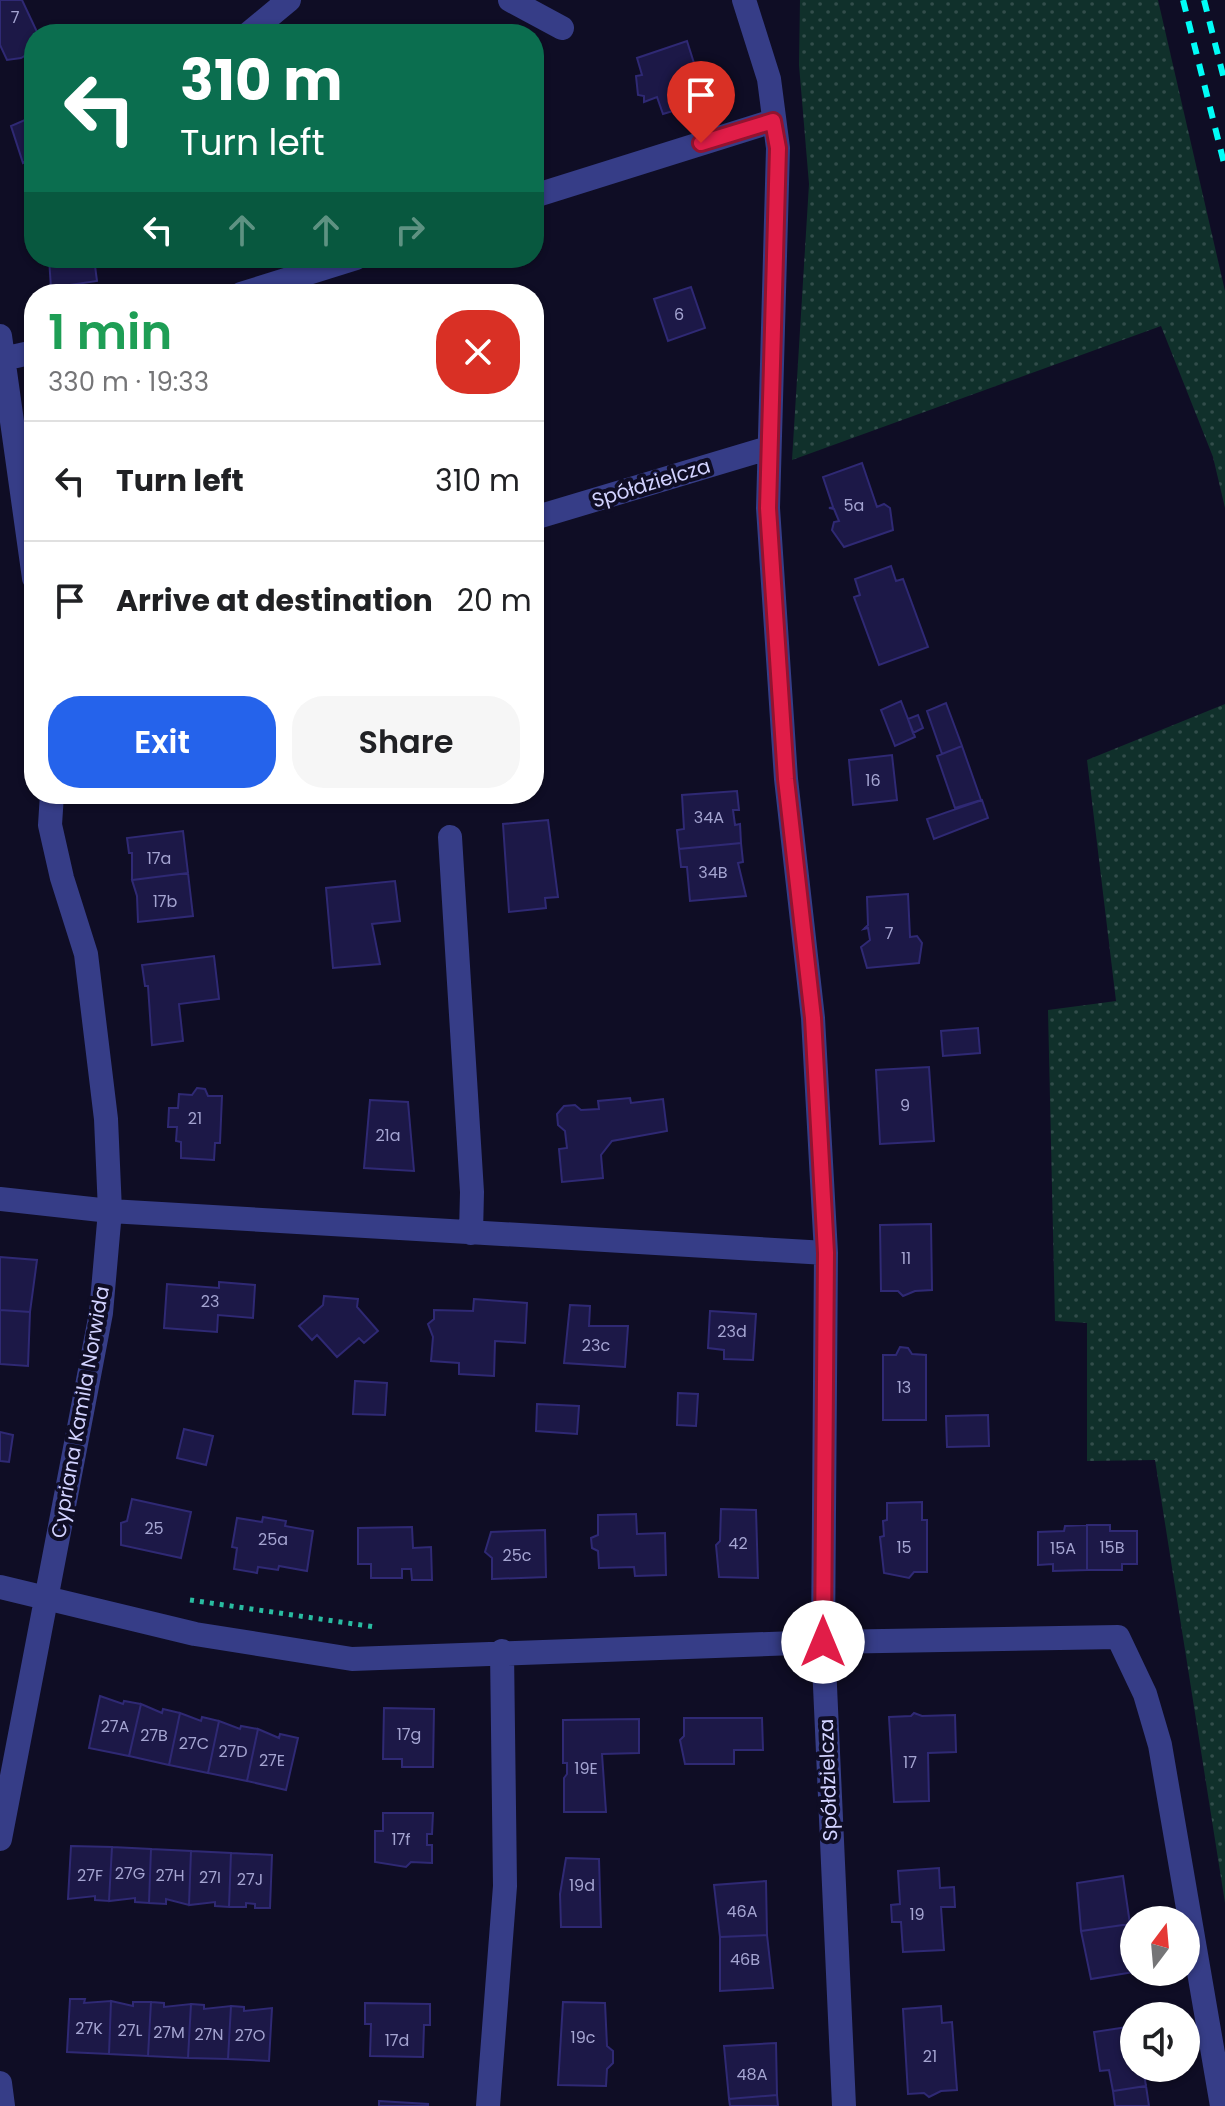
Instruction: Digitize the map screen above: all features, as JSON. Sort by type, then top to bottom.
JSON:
[{"type":"street","points":[[260,24],[289,0]]},
{"type":"street","points":[[510,0],[562,28]]},
{"type":"street","name":"Spółdzielcza","points":[[744,0],[769,79],[778,148],[768,508],[786,779],[813,1018],[826,1253],[823,1642],[844,2106]]},
{"type":"street","points":[[544,193],[773,121]]},
{"type":"street","points":[[273,284],[324,268]]},
{"type":"street","points":[[24,350],[2,347],[24,506]]},
{"type":"street","name":"Spółdzielcza","points":[[544,515],[768,448]]},
{"type":"street","name":"Cypriana Kamila Norwida","points":[[0,1839],[44,1597],[101,1313],[110,1211],[106,1119],[86,954],[53,838],[52,804]]},
{"type":"street","points":[[450,837],[472,1192],[471,1233]]},
{"type":"street","points":[[0,1199],[110,1211],[826,1253]]},
{"type":"street","points":[[0,1587],[195,1634],[352,1659],[502,1651],[1118,1637],[1145,1694],[1160,1745],[1222,2106]]},
{"type":"street","points":[[488,2106],[505,1886],[502,1651]]},
{"type":"street","points":[[0,2083],[3,2106]]},
{"type":"path","points":[[187,1600],[381,1628]]},
{"type":"green space","points":[[800,0],[1158,0],[1225,291],[1225,508],[1213,457],[1161,326],[792,460],[809,184],[799,65]]},
{"type":"green space","points":[[1225,704],[1225,1903],[1155,1460],[1087,1461],[1087,1323],[1055,1321],[1048,1010],[1116,1001],[1087,760]]},
{"type":"building","points":[[0,0],[22,0],[33,24],[24,24],[24,56],[7,60],[0,45]]},
{"type":"building","points":[[687,41],[706,101],[663,114],[657,97],[644,102],[644,96],[638,95],[636,76],[642,75],[637,58]]},
{"type":"building","points":[[24,120],[23,163],[11,126]]},
{"type":"building","points":[[50,268],[95,268],[97,281],[51,284]]},
{"type":"building","points":[[691,287],[705,328],[668,341],[654,299]]},
{"type":"building","points":[[862,463],[877,507],[884,504],[890,508],[893,530],[844,547],[832,530],[834,522],[839,521],[834,509],[829,508],[833,507],[823,477]]},
{"type":"building","points":[[891,566],[896,581],[903,579],[928,647],[879,665],[854,597],[860,595],[855,579]]},
{"type":"building","points":[[901,701],[915,737],[895,746],[881,710]]},
{"type":"building","points":[[946,703],[962,746],[942,754],[927,711]]},
{"type":"building","points":[[918,715],[923,728],[913,733],[908,719]]},
{"type":"building","points":[[962,746],[981,800],[955,808],[937,756]]},
{"type":"building","points":[[892,755],[897,800],[853,805],[849,760]]},
{"type":"building","points":[[737,791],[739,810],[733,810],[735,825],[740,824],[741,843],[679,849],[677,830],[684,829],[682,795]]},
{"type":"building","points":[[982,800],[988,818],[934,839],[927,819]]},
{"type":"building","points":[[548,820],[558,897],[545,898],[546,908],[509,912],[503,824]]},
{"type":"building","points":[[183,831],[188,873],[132,880],[132,853],[129,853],[127,838]]},
{"type":"building","points":[[741,843],[743,862],[738,863],[746,896],[690,901],[687,867],[681,867],[679,849]]},
{"type":"building","points":[[188,873],[193,916],[138,922],[137,896],[132,880]]},
{"type":"building","points":[[395,881],[400,921],[372,924],[380,964],[333,968],[326,888]]},
{"type":"building","points":[[908,894],[910,937],[917,936],[922,943],[919,963],[867,968],[861,947],[870,940],[868,928],[864,929],[868,925],[867,897]]},
{"type":"building","points":[[214,956],[219,999],[179,1004],[183,1041],[152,1045],[148,986],[145,986],[142,965]]},
{"type":"building","points":[[978,1028],[980,1053],[943,1056],[941,1031]]},
{"type":"building","points":[[929,1067],[934,1141],[880,1144],[876,1070]]},
{"type":"building","points":[[197,1088],[205,1089],[208,1096],[222,1096],[220,1143],[215,1143],[214,1160],[181,1158],[181,1142],[176,1141],[177,1127],[168,1127],[169,1108],[178,1108],[179,1094],[192,1095]]},
{"type":"building","points":[[630,1098],[631,1103],[663,1099],[667,1131],[612,1141],[601,1155],[603,1178],[562,1182],[559,1149],[567,1148],[565,1131],[558,1125],[557,1114],[564,1106],[575,1105],[581,1110],[599,1109],[598,1101]]},
{"type":"building","points":[[370,1100],[408,1102],[414,1171],[364,1168]]},
{"type":"building","points":[[931,1224],[932,1290],[915,1291],[903,1296],[898,1291],[881,1291],[880,1225]]},
{"type":"building","points":[[0,1257],[37,1260],[30,1312],[0,1310]]},
{"type":"building","points":[[219,1282],[255,1285],[253,1318],[218,1315],[217,1332],[164,1328],[167,1284],[219,1288]]},
{"type":"building","points":[[324,1296],[358,1299],[357,1307],[378,1331],[364,1343],[359,1338],[337,1357],[317,1335],[312,1340],[299,1326],[323,1305]]},
{"type":"building","points":[[474,1299],[527,1303],[525,1343],[495,1341],[494,1376],[459,1374],[459,1363],[431,1361],[433,1337],[428,1324],[434,1319],[434,1310],[473,1311]]},
{"type":"building","points":[[570,1305],[590,1306],[589,1326],[628,1326],[625,1367],[564,1363]]},
{"type":"building","points":[[0,1310],[30,1312],[28,1366],[0,1364]]},
{"type":"building","points":[[710,1311],[756,1314],[753,1360],[724,1359],[724,1350],[708,1348]]},
{"type":"building","points":[[900,1347],[908,1348],[912,1354],[926,1355],[926,1420],[883,1420],[883,1355],[896,1355]]},
{"type":"building","points":[[355,1381],[387,1383],[385,1415],[353,1414]]},
{"type":"building","points":[[678,1393],[698,1394],[696,1426],[677,1425]]},
{"type":"building","points":[[537,1404],[579,1406],[577,1434],[536,1431]]},
{"type":"building","points":[[988,1415],[989,1446],[947,1447],[946,1416]]},
{"type":"building","points":[[184,1429],[213,1436],[206,1465],[177,1458]]},
{"type":"building","points":[[0,1432],[13,1435],[9,1462],[0,1461]]},
{"type":"building","points":[[132,1499],[191,1512],[181,1558],[121,1545],[121,1523],[127,1521]]},
{"type":"building","points":[[922,1502],[922,1520],[927,1520],[927,1572],[914,1572],[909,1578],[884,1573],[880,1537],[884,1536],[887,1503]]},
{"type":"building","points":[[721,1509],[756,1510],[758,1578],[719,1577],[716,1545],[720,1541]]},
{"type":"building","points":[[636,1514],[637,1534],[665,1533],[666,1575],[635,1576],[634,1567],[599,1568],[598,1551],[592,1548],[591,1538],[598,1535],[598,1515]]},
{"type":"building","points":[[263,1517],[286,1521],[285,1526],[313,1531],[307,1571],[279,1566],[278,1570],[258,1567],[257,1573],[234,1569],[237,1548],[232,1547],[237,1518],[262,1522]]},
{"type":"building","points":[[1087,1525],[1110,1525],[1110,1531],[1137,1531],[1137,1564],[1122,1564],[1122,1570],[1087,1570]]},
{"type":"building","points":[[1087,1525],[1087,1570],[1053,1571],[1053,1564],[1038,1565],[1038,1532],[1064,1531],[1065,1526]]},
{"type":"building","points":[[412,1527],[413,1548],[431,1547],[432,1580],[412,1580],[411,1569],[402,1569],[402,1578],[371,1578],[371,1564],[358,1564],[358,1528]]},
{"type":"building","points":[[545,1530],[546,1577],[492,1579],[492,1558],[485,1552],[491,1532]]},
{"type":"building","points":[[100,1696],[123,1704],[124,1701],[141,1704],[129,1756],[89,1748]]},
{"type":"building","points":[[141,1704],[162,1713],[163,1709],[180,1713],[169,1765],[129,1756]]},
{"type":"building","points":[[384,1708],[434,1709],[433,1767],[402,1767],[402,1759],[383,1759]]},
{"type":"building","points":[[180,1713],[201,1721],[202,1717],[219,1721],[208,1773],[169,1765]]},
{"type":"building","points":[[914,1713],[922,1716],[955,1715],[956,1752],[928,1753],[929,1801],[894,1802],[889,1717],[911,1716]]},
{"type":"building","points":[[684,1718],[762,1718],[763,1750],[734,1750],[734,1764],[685,1764],[680,1740],[684,1736]]},
{"type":"building","points":[[639,1719],[639,1753],[602,1754],[606,1812],[564,1812],[567,1763],[563,1763],[563,1720]]},
{"type":"building","points":[[219,1721],[240,1729],[241,1726],[258,1729],[247,1781],[208,1773]]},
{"type":"building","points":[[258,1729],[279,1738],[280,1734],[298,1738],[286,1790],[247,1781]]},
{"type":"building","points":[[383,1813],[433,1813],[432,1834],[427,1834],[427,1845],[432,1845],[432,1863],[411,1862],[406,1867],[375,1862],[375,1831],[383,1831]]},
{"type":"building","points":[[71,1846],[112,1847],[109,1901],[95,1900],[95,1896],[68,1899]]},
{"type":"building","points":[[112,1847],[151,1849],[149,1903],[135,1902],[135,1898],[109,1901]]},
{"type":"building","points":[[151,1849],[191,1851],[189,1905],[166,1899],[166,1904],[149,1903]]},
{"type":"building","points":[[191,1851],[231,1853],[229,1907],[215,1906],[215,1902],[189,1905]]},
{"type":"building","points":[[231,1853],[272,1855],[270,1908],[255,1908],[255,1904],[246,1903],[246,1907],[229,1907]]},
{"type":"building","points":[[566,1858],[599,1859],[601,1927],[561,1927],[560,1894]]},
{"type":"building","points":[[939,1868],[940,1888],[954,1887],[955,1907],[941,1907],[944,1950],[903,1952],[901,1922],[892,1922],[891,1905],[900,1904],[898,1871]]},
{"type":"building","points":[[1123,1876],[1127,1906],[1120,1906],[1120,1925],[1081,1931],[1077,1883]]},
{"type":"building","points":[[766,1881],[767,1935],[720,1937],[714,1885]]},
{"type":"building","points":[[1120,1925],[1120,1974],[1091,1979],[1081,1931]]},
{"type":"building","points":[[767,1935],[773,1988],[720,1991],[720,1937]]},
{"type":"building","points":[[70,1999],[85,1999],[84,2003],[111,2001],[109,2054],[67,2052]]},
{"type":"building","points":[[111,2001],[133,2006],[133,2002],[151,2002],[148,2056],[109,2054]]},
{"type":"building","points":[[151,2002],[164,2003],[164,2007],[191,2004],[188,2058],[148,2056]]},
{"type":"building","points":[[563,2002],[605,2003],[607,2046],[613,2051],[606,2086],[558,2085]]},
{"type":"building","points":[[365,2003],[430,2004],[430,2025],[424,2025],[423,2057],[370,2056],[371,2024],[365,2024]]},
{"type":"building","points":[[191,2004],[204,2005],[204,2009],[231,2006],[228,2059],[188,2058]]},
{"type":"building","points":[[231,2006],[244,2007],[244,2011],[272,2008],[269,2061],[228,2059]]},
{"type":"building","points":[[941,2006],[942,2023],[952,2022],[957,2090],[941,2091],[929,2097],[924,2093],[908,2094],[903,2009]]},
{"type":"building","points":[[1120,2028],[1120,2082],[1145,2082],[1146,2086],[1113,2091],[1109,2070],[1100,2071],[1094,2032]]},
{"type":"building","points":[[776,2043],[777,2095],[729,2099],[724,2046]]},
{"type":"building","points":[[1146,2086],[1149,2106],[1115,2106],[1113,2091]]},
{"type":"building","points":[[777,2095],[778,2106],[730,2106],[729,2099]]},
{"type":"building","points":[[379,2101],[428,2104],[428,2106],[379,2106]]},
{"type":"railway","points":[[1183,0],[1225,167]]},
{"type":"railway","points":[[1204,0],[1225,83]]},
{"type":"route","points":[[701,143],[773,121],[778,148],[768,508],[786,779],[813,1018],[826,1253],[823,1642]]}]
